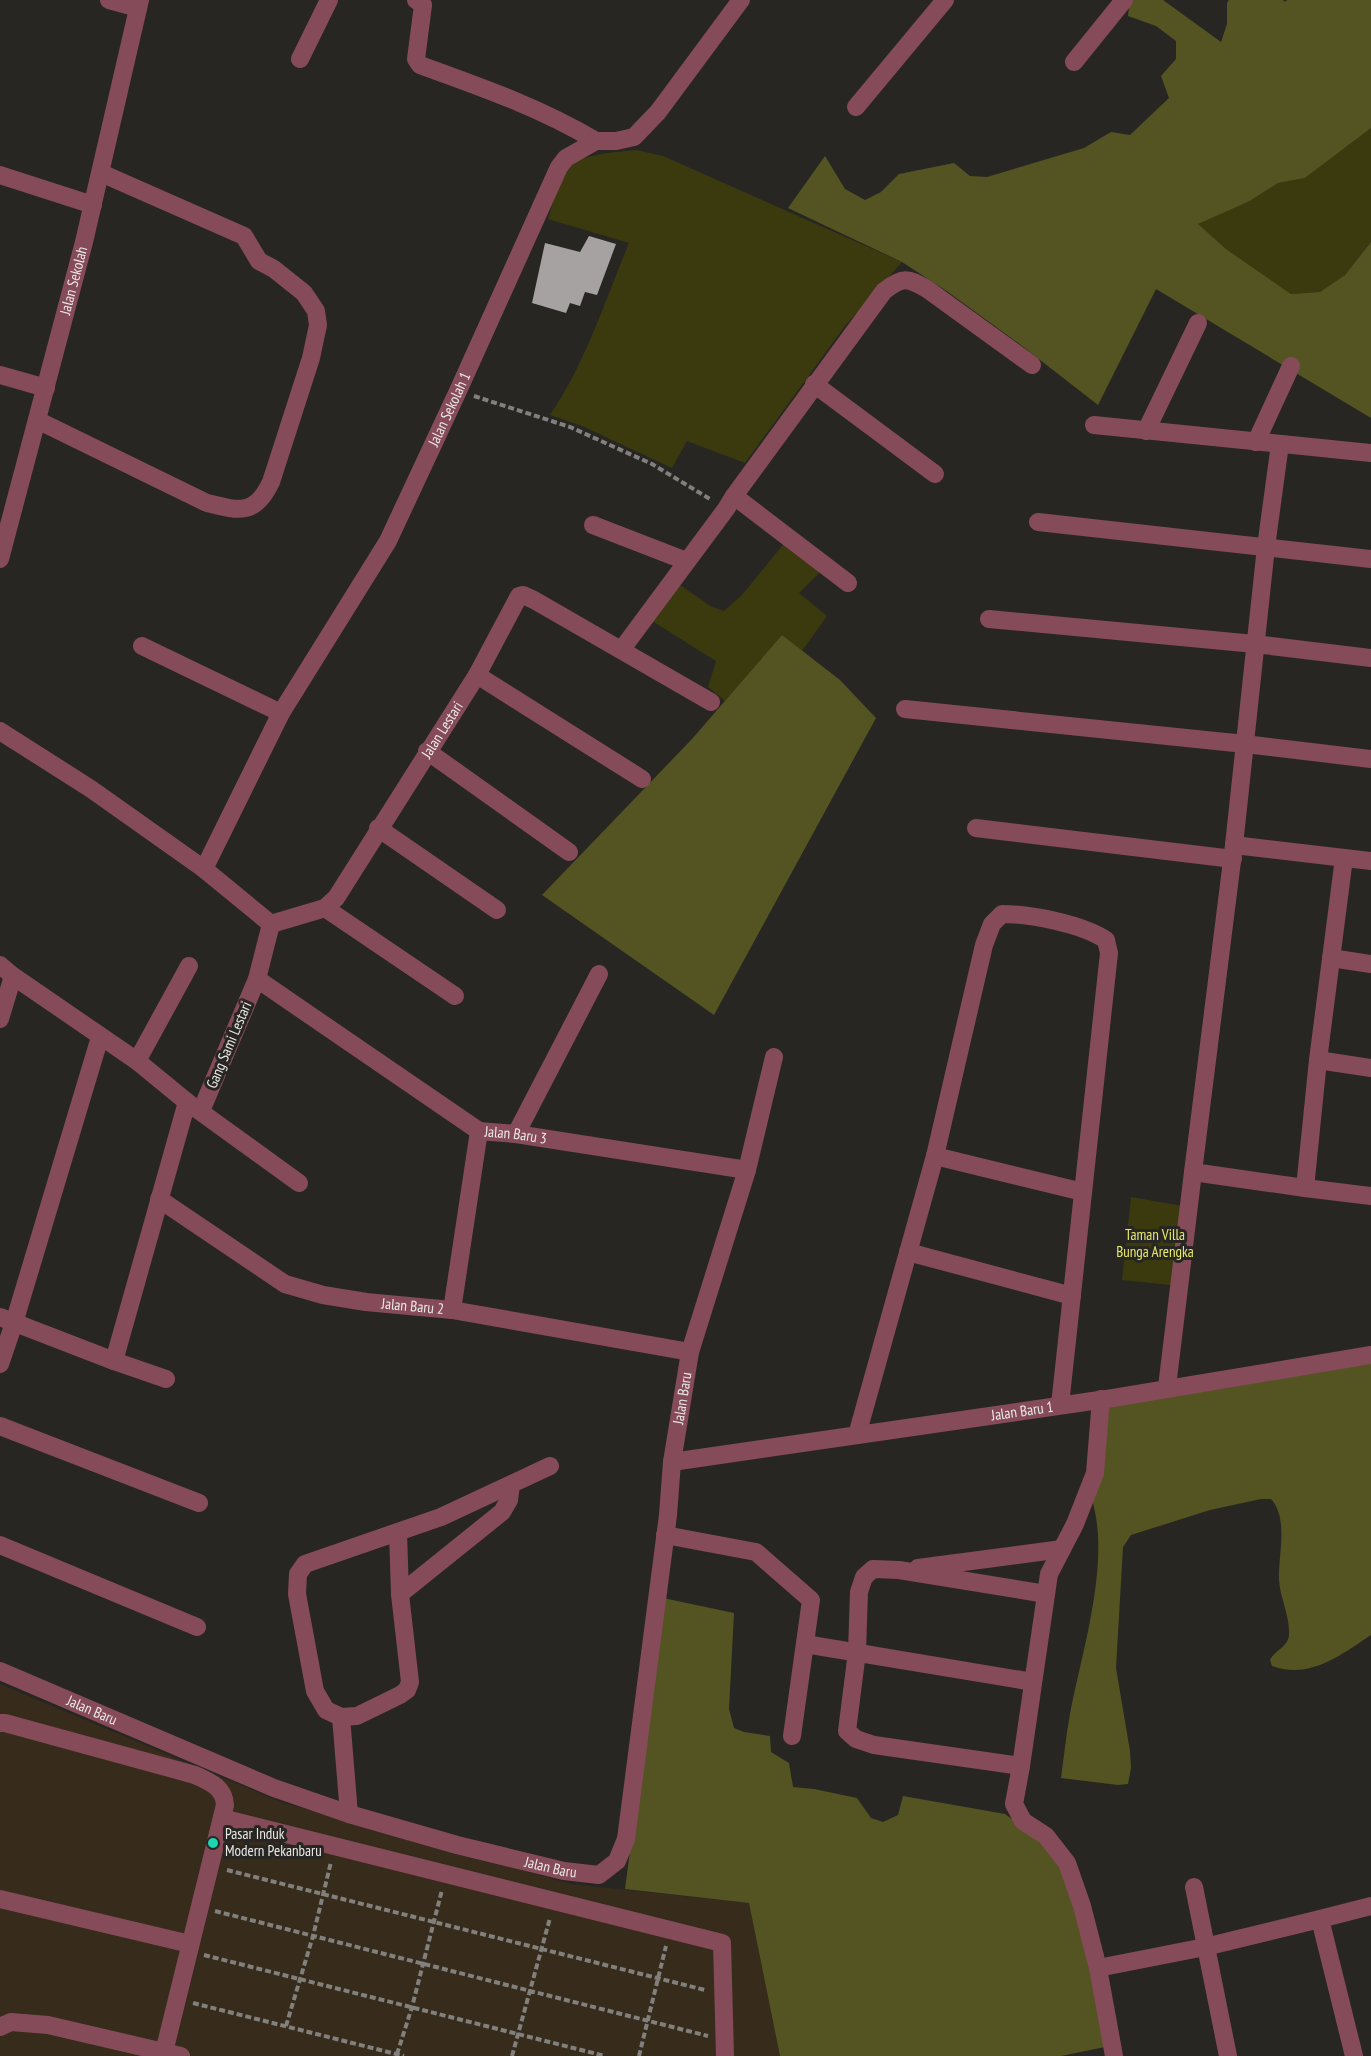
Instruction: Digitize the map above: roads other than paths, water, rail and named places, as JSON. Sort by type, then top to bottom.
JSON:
[{"type":"street","points":[[109,0],[139,4]]},
{"type":"street","points":[[300,59],[329,0]]},
{"type":"street","points":[[416,0],[423,5],[416,59],[420,65],[526,104],[596,141]]},
{"type":"street","name":"Jalan Sekolah 1","points":[[204,869],[281,713],[388,541],[559,167],[566,158],[596,141],[616,141],[634,136],[658,112],[741,0]]},
{"type":"street","points":[[856,107],[945,0]]},
{"type":"street","points":[[1074,62],[1124,0]]},
{"type":"street","name":"Jalan Sekolah","points":[[0,559],[93,205],[139,4]]},
{"type":"street","points":[[37,420],[207,502],[234,510],[252,508],[264,497],[271,482],[310,358],[318,325],[316,311],[304,292],[274,269],[259,261],[244,236],[101,173]]},
{"type":"street","points":[[0,175],[93,205]]},
{"type":"street","points":[[711,702],[622,649],[884,291],[897,281],[910,280],[927,289],[1032,365]]},
{"type":"street","points":[[1146,431],[1198,323]]},
{"type":"street","points":[[1256,442],[1291,366]]},
{"type":"street","points":[[0,375],[46,388]]},
{"type":"street","points":[[814,384],[934,474]]},
{"type":"street","points":[[1094,425],[1371,453]]},
{"type":"street","points":[[1167,1387],[1234,852],[1255,644],[1280,444]]},
{"type":"street","points":[[730,503],[848,583]]},
{"type":"street","points":[[1038,522],[1371,559]]},
{"type":"street","points":[[593,525],[686,561]]},
{"type":"street","name":"Jalan Lestari","points":[[325,908],[336,898],[378,828],[477,675],[517,599],[523,595],[622,649]]},
{"type":"street","points":[[989,619],[1255,644],[1371,658]]},
{"type":"street","points":[[142,646],[281,713]]},
{"type":"street","points":[[477,675],[642,779]]},
{"type":"street","points":[[905,709],[1371,759]]},
{"type":"street","points":[[0,730],[91,789],[204,869],[271,924],[325,908],[455,996]]},
{"type":"street","points":[[427,752],[569,852]]},
{"type":"street","points":[[378,828],[497,910]]},
{"type":"street","points":[[976,828],[1234,852],[1371,861]]},
{"type":"street","points":[[1305,1188],[1318,1060],[1344,858]]},
{"type":"street","points":[[857,1435],[935,1156],[984,945],[992,924],[1002,914],[1016,914],[1078,926],[1095,932],[1106,940],[1109,954],[1060,1405]]},
{"type":"street","name":"Gang Sami Lestari","points":[[114,1361],[159,1199],[194,1106],[257,979],[271,924]]},
{"type":"street","points":[[1331,958],[1371,964]]},
{"type":"street","points":[[137,1061],[189,966]]},
{"type":"street","points":[[0,1019],[7,970],[137,1061],[299,1183]]},
{"type":"street","points":[[516,1134],[599,974]]},
{"type":"street","name":"Jalan Baru 3","points":[[257,979],[479,1131],[516,1134],[747,1170]]},
{"type":"street","points":[[0,1364],[7,1320],[100,1037]]},
{"type":"street","name":"Jalan Baru","points":[[0,1671],[274,1788],[350,1814],[457,1845],[564,1871],[599,1875],[617,1861],[626,1839],[672,1462],[690,1353],[747,1170],[774,1057]]},
{"type":"street","points":[[1318,1060],[1371,1068]]},
{"type":"street","points":[[452,1310],[479,1131]]},
{"type":"street","points":[[935,1156],[1083,1192]]},
{"type":"street","points":[[1193,1172],[1371,1196]]},
{"type":"street","name":"Jalan Baru 2","points":[[159,1199],[285,1284],[323,1295],[366,1302],[452,1310],[690,1353]]},
{"type":"street","points":[[908,1252],[1072,1296]]},
{"type":"street","points":[[7,1320],[166,1379]]},
{"type":"street","name":"Jalan Baru 1","points":[[672,1462],[1101,1399],[1371,1355]]},
{"type":"street","points":[[1101,1399],[1095,1473],[1075,1524],[1049,1574],[1022,1766],[1014,1804],[1023,1821],[1046,1836],[1067,1863],[1082,1906],[1098,1968],[1114,2056]]},
{"type":"street","points":[[0,1426],[199,1503]]},
{"type":"street","points":[[398,1532],[400,1594],[410,1682],[407,1690],[400,1695],[357,1716],[341,1717],[326,1710],[315,1691],[298,1604],[298,1574],[305,1564],[441,1517],[550,1466]]},
{"type":"street","points":[[400,1594],[502,1512],[509,1500],[511,1485]]},
{"type":"street","points":[[664,1535],[756,1552],[811,1600],[792,1736]]},
{"type":"street","points":[[0,1545],[197,1627]]},
{"type":"street","points":[[898,1570],[1062,1549]]},
{"type":"street","points":[[1022,1766],[874,1745],[856,1739],[848,1731],[857,1653],[859,1592],[864,1577],[873,1569],[898,1570],[1046,1594]]},
{"type":"street","points":[[805,1644],[1033,1682]]},
{"type":"street","points":[[341,1717],[350,1814]]},
{"type":"street","points":[[0,1723],[195,1775],[214,1784],[225,1797],[222,1818],[177,1999],[173,2054],[48,2025],[11,2022],[0,2027]]},
{"type":"street","points":[[222,1818],[722,1943],[725,2048]]},
{"type":"street","points":[[1194,1887],[1227,2056]]},
{"type":"street","points":[[0,1899],[190,1948]]},
{"type":"street","points":[[1098,1968],[1205,1947],[1371,1906]]},
{"type":"street","points":[[1320,1919],[1354,2056]]},
{"type":"place","name":"Pasar Induk Modern Pekanbaru","points":[[213,1843]]},
{"type":"park label","name":"Taman Villa Bunga Arengka","points":[[1155,1244]]}]
